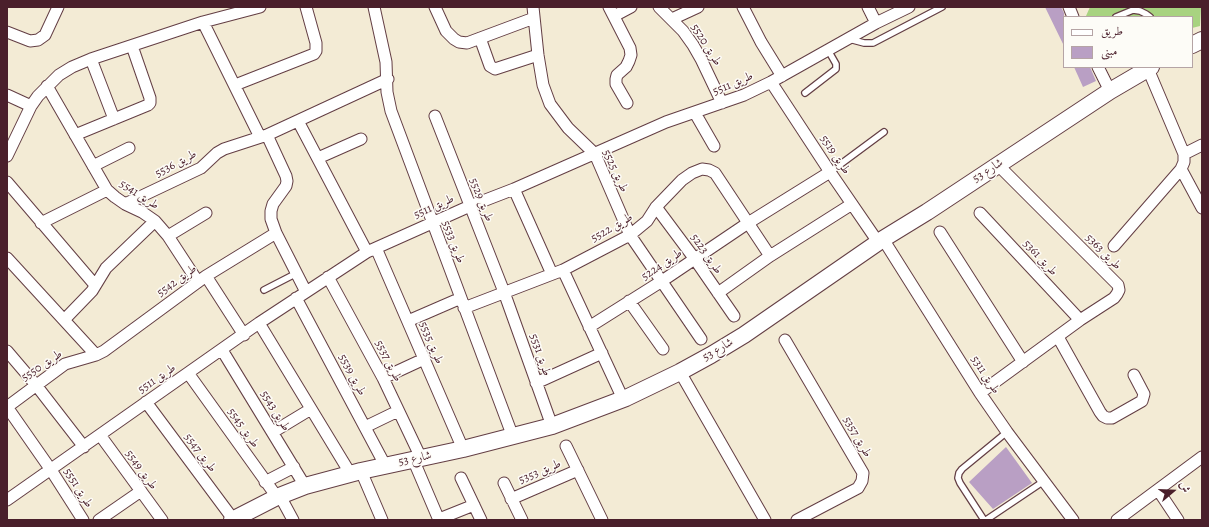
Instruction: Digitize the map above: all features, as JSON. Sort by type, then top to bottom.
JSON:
[{"type":"street","points":[[7,32],[30,41],[38,40],[45,35],[58,7]]},
{"type":"street","points":[[7,156],[31,106],[47,86],[59,75],[72,67],[91,59],[203,22],[260,7]]},
{"type":"street","points":[[235,85],[314,54],[316,51],[316,44],[306,7]]},
{"type":"street","name":"طريق 5533","points":[[374,7],[386,62],[391,111],[513,437]]},
{"type":"street","points":[[435,7],[446,31],[459,42],[467,43],[534,12]]},
{"type":"street","points":[[627,103],[616,84],[616,79],[629,61],[631,55],[630,48],[612,12],[631,7]]},
{"type":"street","name":"طريق 5520","points":[[659,7],[672,19],[693,44],[702,58],[722,103]]},
{"type":"street","points":[[672,19],[698,7]]},
{"type":"street","points":[[743,7],[761,42],[782,76]]},
{"type":"street","points":[[868,7],[876,23]]},
{"type":"street","name":"طريق 5511","points":[[7,500],[259,323],[371,250],[432,222],[514,189],[666,122],[722,103],[771,82],[876,23],[908,7]]},
{"type":"street","name":"طريق 5525","points":[[534,12],[538,55],[543,85],[550,104],[568,128],[594,154],[630,235],[701,339]]},
{"type":"street","points":[[203,22],[235,85],[286,176],[286,186],[273,204],[271,211],[272,219],[276,233],[306,292]]},
{"type":"street","points":[[480,38],[490,66],[495,69],[538,55]]},
{"type":"street","points":[[1193,44],[1202,40]]},
{"type":"street","points":[[75,135],[150,103],[150,98],[132,46]]},
{"type":"street","points":[[91,59],[114,119]]},
{"type":"street","points":[[1098,68],[1110,91]]},
{"type":"street","points":[[1114,246],[1181,169],[1184,162],[1184,154],[1150,68]]},
{"type":"street","name":"شارع 53","points":[[233,520],[278,496],[306,486],[356,472],[462,449],[552,426],[623,399],[680,372],[744,335],[881,241],[1110,91],[1150,68]]},
{"type":"street","name":"طريق 5536","points":[[125,204],[200,168],[224,149],[264,136],[388,79]]},
{"type":"street","name":"طريق 5519","points":[[771,82],[852,204],[881,241]]},
{"type":"street","name":"طريق 5541","points":[[47,86],[107,190],[125,204],[142,212],[155,221],[244,334]]},
{"type":"street","points":[[7,95],[31,106]]},
{"type":"street","points":[[695,113],[714,146]]},
{"type":"street","name":"طريق 5529","points":[[435,116],[504,292]]},
{"type":"street","name":"طريق 5535","points":[[298,121],[371,250],[408,321],[462,449]]},
{"type":"street","points":[[318,158],[361,139]]},
{"type":"street","points":[[1184,154],[1202,145]]},
{"type":"street","points":[[93,166],[129,148]]},
{"type":"street","name":"طريق 5363","points":[[980,392],[1117,294],[1119,290],[1118,285],[998,165]]},
{"type":"street","name":"طريق 5522","points":[[408,321],[463,303],[504,292],[563,270],[630,235],[647,221],[656,207],[682,180],[692,173],[702,169],[709,170],[715,174],[748,223]]},
{"type":"street","points":[[1181,169],[1202,208]]},
{"type":"street","name":"طريق 5224","points":[[589,327],[662,281],[748,223],[830,172]]},
{"type":"street","points":[[7,182],[95,285]]},
{"type":"street","points":[[514,189],[552,274]]},
{"type":"street","points":[[41,223],[107,190]]},
{"type":"street","points":[[718,293],[770,256],[852,204]]},
{"type":"street","name":"طريق 5223","points":[[656,207],[694,258],[734,316]]},
{"type":"street","points":[[168,236],[206,213]]},
{"type":"street","name":"طريق 5361","points":[[980,213],[1080,320]]},
{"type":"street","points":[[64,320],[87,296],[106,268],[155,221]]},
{"type":"street","points":[[748,223],[770,256]]},
{"type":"street","points":[[940,232],[1023,362]]},
{"type":"street","name":"طريق 5542","points":[[96,355],[202,279],[276,233]]},
{"type":"street","name":"طريق 5311","points":[[881,241],[1007,432],[1073,520]]},
{"type":"street","points":[[7,258],[96,355]]},
{"type":"street","points":[[563,270],[623,399]]},
{"type":"street","name":"طريق 5537","points":[[328,277],[398,411],[439,519]]},
{"type":"street","name":"طريق 5531","points":[[504,292],[552,426]]},
{"type":"street","name":"طريق 5539","points":[[296,298],[385,465]]},
{"type":"street","points":[[629,301],[664,349]]},
{"type":"street","points":[[259,323],[311,409],[356,472],[382,520]]},
{"type":"street","points":[[1058,337],[1103,416],[1112,418],[1142,401],[1144,394],[1134,375]]},
{"type":"street","name":"طريق 5357","points":[[785,340],[863,473],[862,481],[858,488],[797,520]]},
{"type":"street","name":"طريق 5543","points":[[222,350],[306,486]]},
{"type":"street","points":[[7,352],[36,385],[84,447]]},
{"type":"street","points":[[536,383],[602,353]]},
{"type":"street","name":"طريق 5550","points":[[7,407],[66,364],[96,355]]},
{"type":"street","points":[[382,378],[424,359]]},
{"type":"street","points":[[680,372],[765,520]]},
{"type":"street","name":"طريق 5545","points":[[188,373],[265,482],[278,496],[292,520]]},
{"type":"street","name":"طريق 5547","points":[[146,402],[233,520]]},
{"type":"street","name":"طريق 5551","points":[[7,407],[51,470],[83,520]]},
{"type":"street","points":[[273,432],[311,409]]},
{"type":"street","points":[[366,427],[398,411]]},
{"type":"street","name":"طريق 5549","points":[[100,435],[162,520]]},
{"type":"street","name":"طريق 5353","points":[[566,446],[602,520]]},
{"type":"street","points":[[1117,520],[1202,457]]},
{"type":"street","points":[[265,482],[294,467]]},
{"type":"street","name":"طريق 5353","points":[[511,499],[578,470]]},
{"type":"street","points":[[461,478],[481,520]]},
{"type":"street","name":"طريق 5353","points":[[504,483],[522,520]]},
{"type":"street","points":[[1158,490],[1178,520]]},
{"type":"street","name":"طريق 5551","points":[[99,520],[141,491]]},
{"type":"street","points":[[439,519],[474,505]]},
{"type":"lane","points":[[849,39],[864,43],[874,43],[942,7]]},
{"type":"lane","points":[[1118,16],[1133,10],[1140,11],[1149,16]]},
{"type":"lane","points":[[805,93],[836,69],[836,64],[828,50]]},
{"type":"lane","points":[[830,172],[884,132]]},
{"type":"lane","points":[[264,290],[296,273]]},
{"type":"lane","points":[[1007,432],[962,468],[959,473],[958,478],[960,483],[985,520],[1044,481]]},
{"type":"green space","points":[[1090,7],[1201,7],[1200,26],[1193,28],[1193,16],[1086,16]]},
{"type":"building","points":[[1045,7],[1061,7],[1064,13],[1063,44]]},
{"type":"building","points":[[1074,68],[1090,68],[1096,81],[1083,87]]},
{"type":"building","points":[[1006,447],[1032,483],[993,509],[969,482]]}]
